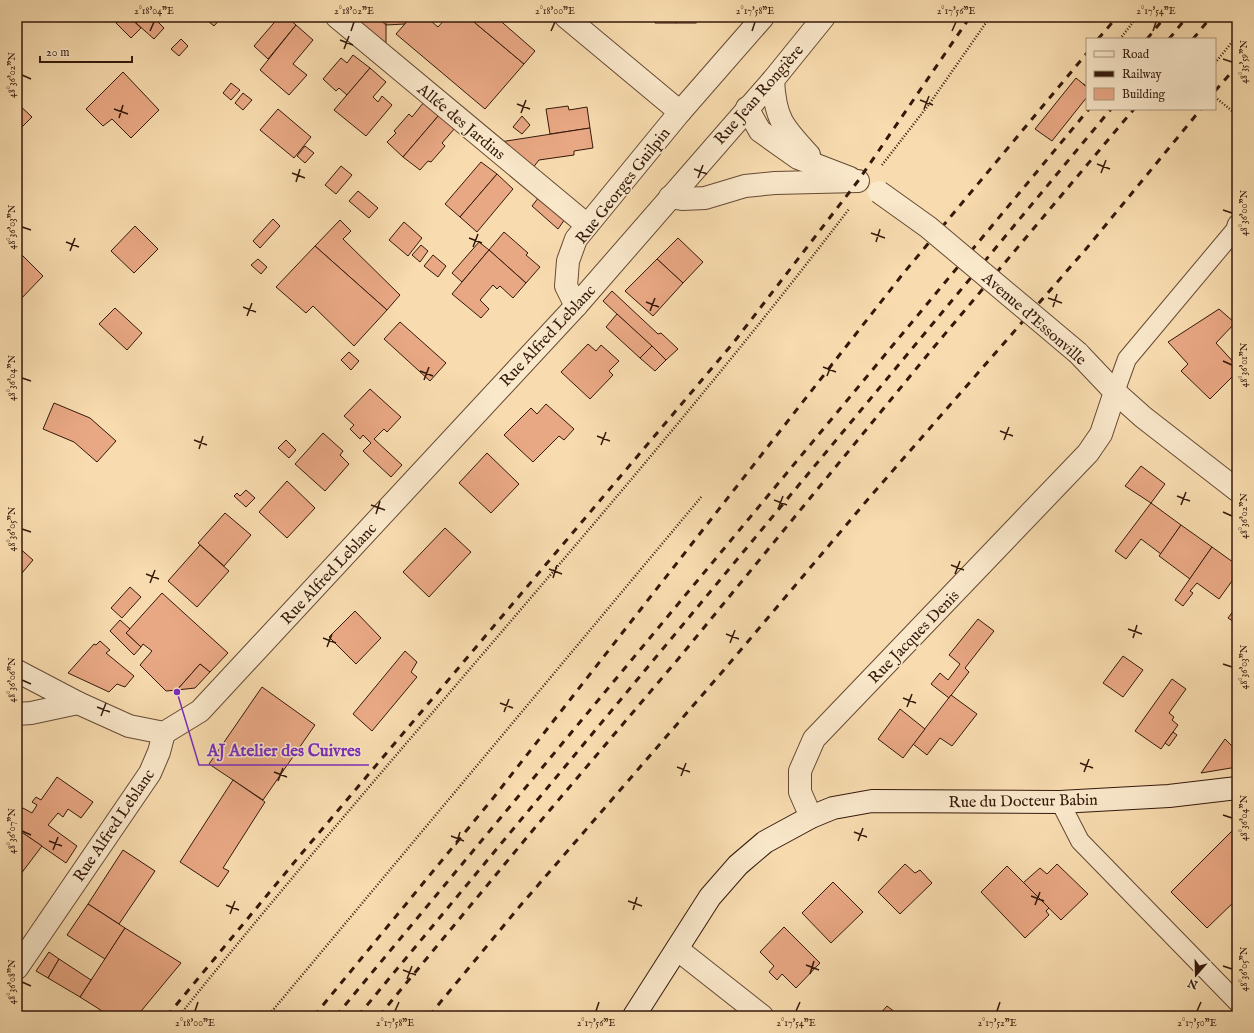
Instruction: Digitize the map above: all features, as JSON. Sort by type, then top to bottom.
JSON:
[{"type":"street","name":"Allée des Jardins","points":[[337,17],[587,225]]},
{"type":"street","name":"Rue Georges Guilpin","points":[[566,17],[680,112]]},
{"type":"street","name":"Rue Georges Guilpin","points":[[576,306],[566,286],[568,261],[576,239],[680,112],[763,17]]},
{"type":"street","name":"Rue Jean Rongière","points":[[708,153],[773,80],[824,17]]},
{"type":"street","name":"Avenue d'Essonville","points":[[773,80],[774,99],[779,119],[795,140],[820,166]]},
{"type":"street","name":"Avenue d'Essonville","points":[[747,108],[760,132],[798,158],[868,186],[928,227],[1078,353],[1115,392],[1143,417],[1237,490]]},
{"type":"street","name":"Rue Alfred Leblanc","points":[[17,968],[150,773],[159,752],[164,733],[200,711],[576,306],[708,153]]},
{"type":"street","points":[[670,197],[682,199],[705,198],[745,186],[775,183],[868,186]]},
{"type":"street","name":"Rue Jacques Denis","points":[[810,816],[800,792],[800,771],[814,739],[1088,453],[1100,434],[1115,392]]},
{"type":"street","points":[[17,671],[78,703],[130,726],[164,733]]},
{"type":"street","points":[[17,714],[31,713],[78,703]]},
{"type":"street","name":"Rue du Docteur Babin","points":[[634,1016],[710,898],[738,865],[765,842],[810,816],[833,808],[872,801],[1060,802],[1169,796],[1237,788]]},
{"type":"street","points":[[677,949],[762,1016]]},
{"type":"lane","points":[[1115,392],[1127,359],[1235,230],[1237,224]]},
{"type":"lane","points":[[1060,802],[1080,841],[1237,1002]]},
{"type":"path","points":[[179,1016],[365,792],[588,531],[809,261],[868,186],[930,103],[990,17]]},
{"type":"path","points":[[1121,38],[1137,17]]},
{"type":"path","points":[[1216,62],[1237,36]]},
{"type":"path","points":[[1216,98],[1237,115]]},
{"type":"path","points":[[268,1016],[702,496]]},
{"type":"building","points":[[121,17],[129,17],[141,28],[131,38],[116,23]]},
{"type":"building","points":[[141,17],[158,17],[156,20],[164,28],[154,39],[136,23]]},
{"type":"building","points":[[203,17],[222,17],[214,26]]},
{"type":"building","points":[[279,17],[287,17],[296,25],[268,59],[254,46]]},
{"type":"building","points":[[360,17],[377,17],[386,25],[386,46],[356,21]]},
{"type":"building","points":[[386,17],[411,17],[405,24],[386,25]]},
{"type":"building","points":[[411,17],[426,17],[438,27],[447,17],[468,17],[524,64],[485,109],[396,34]]},
{"type":"building","points":[[468,17],[496,17],[535,51],[524,64]]},
{"type":"building","points":[[656,17],[676,17],[676,23],[655,23]]},
{"type":"building","points":[[676,17],[696,17],[696,23],[676,23]]},
{"type":"building","points":[[296,25],[313,40],[293,64],[307,75],[289,95],[260,70]]},
{"type":"building","points":[[181,39],[188,46],[179,56],[171,49]]},
{"type":"building","points":[[353,55],[370,68],[347,95],[339,88],[336,91],[323,79],[341,58],[347,63]]},
{"type":"building","points":[[370,68],[386,82],[373,97],[378,102],[382,96],[392,105],[366,136],[334,110]]},
{"type":"building","points":[[123,72],[159,110],[131,138],[112,119],[103,126],[86,109]]},
{"type":"building","points":[[1076,78],[1086,86],[1086,98],[1052,141],[1035,129]]},
{"type":"building","points":[[231,83],[240,90],[231,100],[223,93]]},
{"type":"building","points":[[243,93],[252,100],[243,110],[235,103]]},
{"type":"building","points":[[424,102],[439,115],[403,157],[387,142],[396,133],[394,131],[409,114],[412,117]]},
{"type":"building","points":[[17,103],[32,117],[17,132]]},
{"type":"building","points":[[568,106],[569,110],[587,107],[590,128],[550,134],[546,109]]},
{"type":"building","points":[[278,109],[311,137],[294,158],[260,130]]},
{"type":"building","points":[[439,115],[455,128],[442,143],[445,146],[431,162],[428,161],[420,170],[403,157]]},
{"type":"building","points":[[522,116],[530,125],[522,134],[513,127]]},
{"type":"building","points":[[590,128],[593,148],[574,151],[574,155],[539,160],[532,169],[500,142]]},
{"type":"building","points":[[305,146],[314,153],[305,163],[297,156]]},
{"type":"building","points":[[481,162],[497,174],[460,217],[445,204]]},
{"type":"building","points":[[341,166],[352,175],[336,194],[325,185]]},
{"type":"building","points":[[497,174],[513,189],[477,232],[460,217]]},
{"type":"building","points":[[358,191],[378,208],[369,218],[349,201]]},
{"type":"building","points":[[539,197],[565,219],[558,229],[532,206]]},
{"type":"building","points":[[273,219],[280,226],[260,248],[253,241]]},
{"type":"building","points":[[340,220],[351,231],[343,239],[400,295],[387,310],[315,246]]},
{"type":"building","points":[[404,222],[422,238],[408,256],[389,240]]},
{"type":"building","points":[[135,226],[158,249],[134,273],[111,251]]},
{"type":"building","points":[[504,232],[528,253],[526,255],[540,267],[526,283],[489,250]]},
{"type":"building","points":[[678,238],[703,262],[683,283],[657,259]]},
{"type":"building","points":[[479,242],[489,250],[462,282],[452,273]]},
{"type":"building","points":[[421,245],[428,251],[420,262],[412,255]]},
{"type":"building","points":[[315,246],[387,310],[354,346],[313,306],[306,313],[276,287]]},
{"type":"building","points":[[489,250],[526,283],[513,298],[500,286],[497,289],[493,285],[480,300],[489,309],[481,318],[452,294]]},
{"type":"building","points":[[21,254],[43,276],[17,303],[17,258]]},
{"type":"building","points":[[433,255],[446,266],[438,277],[424,266]]},
{"type":"building","points":[[258,259],[267,267],[261,274],[251,265]]},
{"type":"building","points":[[657,259],[683,283],[653,316],[625,291]]},
{"type":"building","points":[[612,291],[658,334],[661,333],[678,349],[666,360],[603,301]]},
{"type":"building","points":[[115,308],[142,333],[127,350],[99,324]]},
{"type":"building","points":[[1219,309],[1235,323],[1216,343],[1237,366],[1237,372],[1210,399],[1181,371],[1188,364],[1168,342]]},
{"type":"building","points":[[617,314],[652,346],[640,358],[606,327]]},
{"type":"building","points":[[400,322],[446,363],[430,381],[384,339]]},
{"type":"building","points":[[588,344],[596,351],[601,345],[619,361],[609,371],[613,375],[590,399],[561,372]]},
{"type":"building","points":[[652,346],[666,360],[655,371],[640,358]]},
{"type":"building","points":[[349,352],[359,361],[351,370],[341,360]]},
{"type":"building","points":[[370,389],[401,417],[387,432],[384,429],[374,439],[402,465],[391,477],[363,451],[371,443],[363,435],[360,439],[350,429],[354,425],[344,416]]},
{"type":"building","points":[[54,403],[90,418],[116,441],[97,462],[74,442],[43,429]]},
{"type":"building","points":[[546,404],[574,429],[564,440],[559,436],[533,462],[504,435],[531,408],[537,414]]},
{"type":"building","points":[[323,433],[343,451],[340,455],[349,464],[325,491],[295,464]]},
{"type":"building","points":[[286,440],[296,450],[289,458],[278,448]]},
{"type":"building","points":[[487,453],[519,484],[491,513],[459,483]]},
{"type":"building","points":[[1141,466],[1165,484],[1151,503],[1125,486]]},
{"type":"building","points":[[287,481],[315,508],[287,538],[259,512]]},
{"type":"building","points":[[246,490],[255,498],[246,507],[234,496],[237,493],[240,496]]},
{"type":"building","points":[[1151,503],[1181,525],[1161,554],[1141,539],[1126,559],[1115,551]]},
{"type":"building","points":[[225,513],[251,535],[224,566],[198,543]]},
{"type":"building","points":[[1181,525],[1212,547],[1190,579],[1159,556]]},
{"type":"building","points":[[445,528],[471,552],[429,597],[403,572]]},
{"type":"building","points":[[200,545],[229,571],[197,607],[168,581]]},
{"type":"building","points":[[17,546],[33,560],[17,579]]},
{"type":"building","points":[[1212,547],[1237,565],[1237,574],[1219,599],[1197,583],[1190,591],[1193,593],[1183,606],[1175,600]]},
{"type":"building","points":[[130,587],[141,597],[122,618],[111,608]]},
{"type":"building","points":[[162,593],[228,653],[210,672],[200,664],[177,690],[166,691],[140,665],[152,651],[143,644],[141,647],[126,633]]},
{"type":"building","points":[[1237,606],[1237,624],[1228,618]]},
{"type":"building","points":[[355,611],[381,638],[356,664],[329,637]]},
{"type":"building","points":[[978,619],[994,631],[965,668],[969,672],[949,698],[931,684],[940,673],[948,680],[960,664],[949,655]]},
{"type":"building","points":[[120,620],[130,629],[126,633],[141,647],[134,655],[110,631]]},
{"type":"building","points":[[100,641],[110,650],[106,653],[134,676],[125,687],[117,684],[109,692],[68,673],[94,644],[96,645]]},
{"type":"building","points":[[405,651],[417,662],[411,672],[417,677],[372,731],[353,714]]},
{"type":"building","points":[[1123,656],[1143,670],[1123,697],[1103,683]]},
{"type":"building","points":[[200,664],[210,672],[195,688],[177,690]]},
{"type":"building","points":[[1172,679],[1186,689],[1169,713],[1174,717],[1172,720],[1178,725],[1161,749],[1135,731]]},
{"type":"building","points":[[262,687],[315,725],[263,800],[209,764]]},
{"type":"building","points":[[951,695],[977,714],[952,746],[940,738],[927,755],[913,744]]},
{"type":"building","points":[[900,709],[925,729],[903,758],[878,739]]},
{"type":"building","points":[[1173,732],[1177,735],[1169,746],[1165,743]]},
{"type":"building","points":[[1225,739],[1237,751],[1237,767],[1201,773]]},
{"type":"building","points":[[57,777],[93,802],[81,818],[68,809],[63,817],[58,813],[48,825],[77,846],[66,863],[17,829],[17,816],[23,808],[32,813],[37,805],[32,802],[36,797],[41,800]]},
{"type":"building","points":[[233,780],[265,802],[223,868],[229,871],[218,887],[180,862]]},
{"type":"building","points":[[1236,827],[1237,899],[1207,928],[1171,892]]},
{"type":"building","points":[[17,829],[42,846],[17,879]]},
{"type":"building","points":[[123,850],[155,871],[119,924],[88,904]]},
{"type":"building","points":[[905,864],[915,873],[920,870],[932,883],[900,914],[878,892]]},
{"type":"building","points":[[1057,864],[1088,894],[1061,920],[1023,883],[1040,868],[1047,874]]},
{"type":"building","points":[[1007,866],[1049,908],[1046,911],[1049,915],[1025,938],[981,892]]},
{"type":"building","points":[[833,882],[863,912],[831,943],[802,913]]},
{"type":"building","points":[[88,904],[125,928],[105,959],[67,935]]},
{"type":"building","points":[[784,927],[820,963],[796,988],[782,974],[777,980],[769,972],[774,966],[760,952]]},
{"type":"building","points":[[125,928],[181,963],[137,1016],[110,1016],[80,997]]},
{"type":"building","points":[[49,952],[59,959],[48,978],[36,971]]},
{"type":"building","points":[[59,959],[91,980],[80,997],[48,978]]},
{"type":"building","points":[[887,1006],[900,1016],[878,1016]]},
{"type":"railway","points":[[167,1016],[302,853],[734,342],[858,181],[970,17]]},
{"type":"railway","points":[[1099,38],[1117,17]]},
{"type":"railway","points":[[1148,38],[1165,17]]},
{"type":"railway","points":[[1170,38],[1187,17]]},
{"type":"railway","points":[[1194,38],[1211,17]]},
{"type":"railway","points":[[314,1016],[494,797],[902,275],[1086,54]]},
{"type":"railway","points":[[1216,90],[1237,66]]},
{"type":"railway","points":[[336,1016],[1088,110]]},
{"type":"railway","points":[[358,1016],[1110,110]]},
{"type":"railway","points":[[379,1016],[533,830],[679,658],[934,347],[1133,110]]},
{"type":"railway","points":[[429,1016],[520,906],[723,671],[869,498],[1086,249],[1200,110]]},
{"type":"place","name":"AJ Atelier des Cuivres","points":[[177,692]]}]
